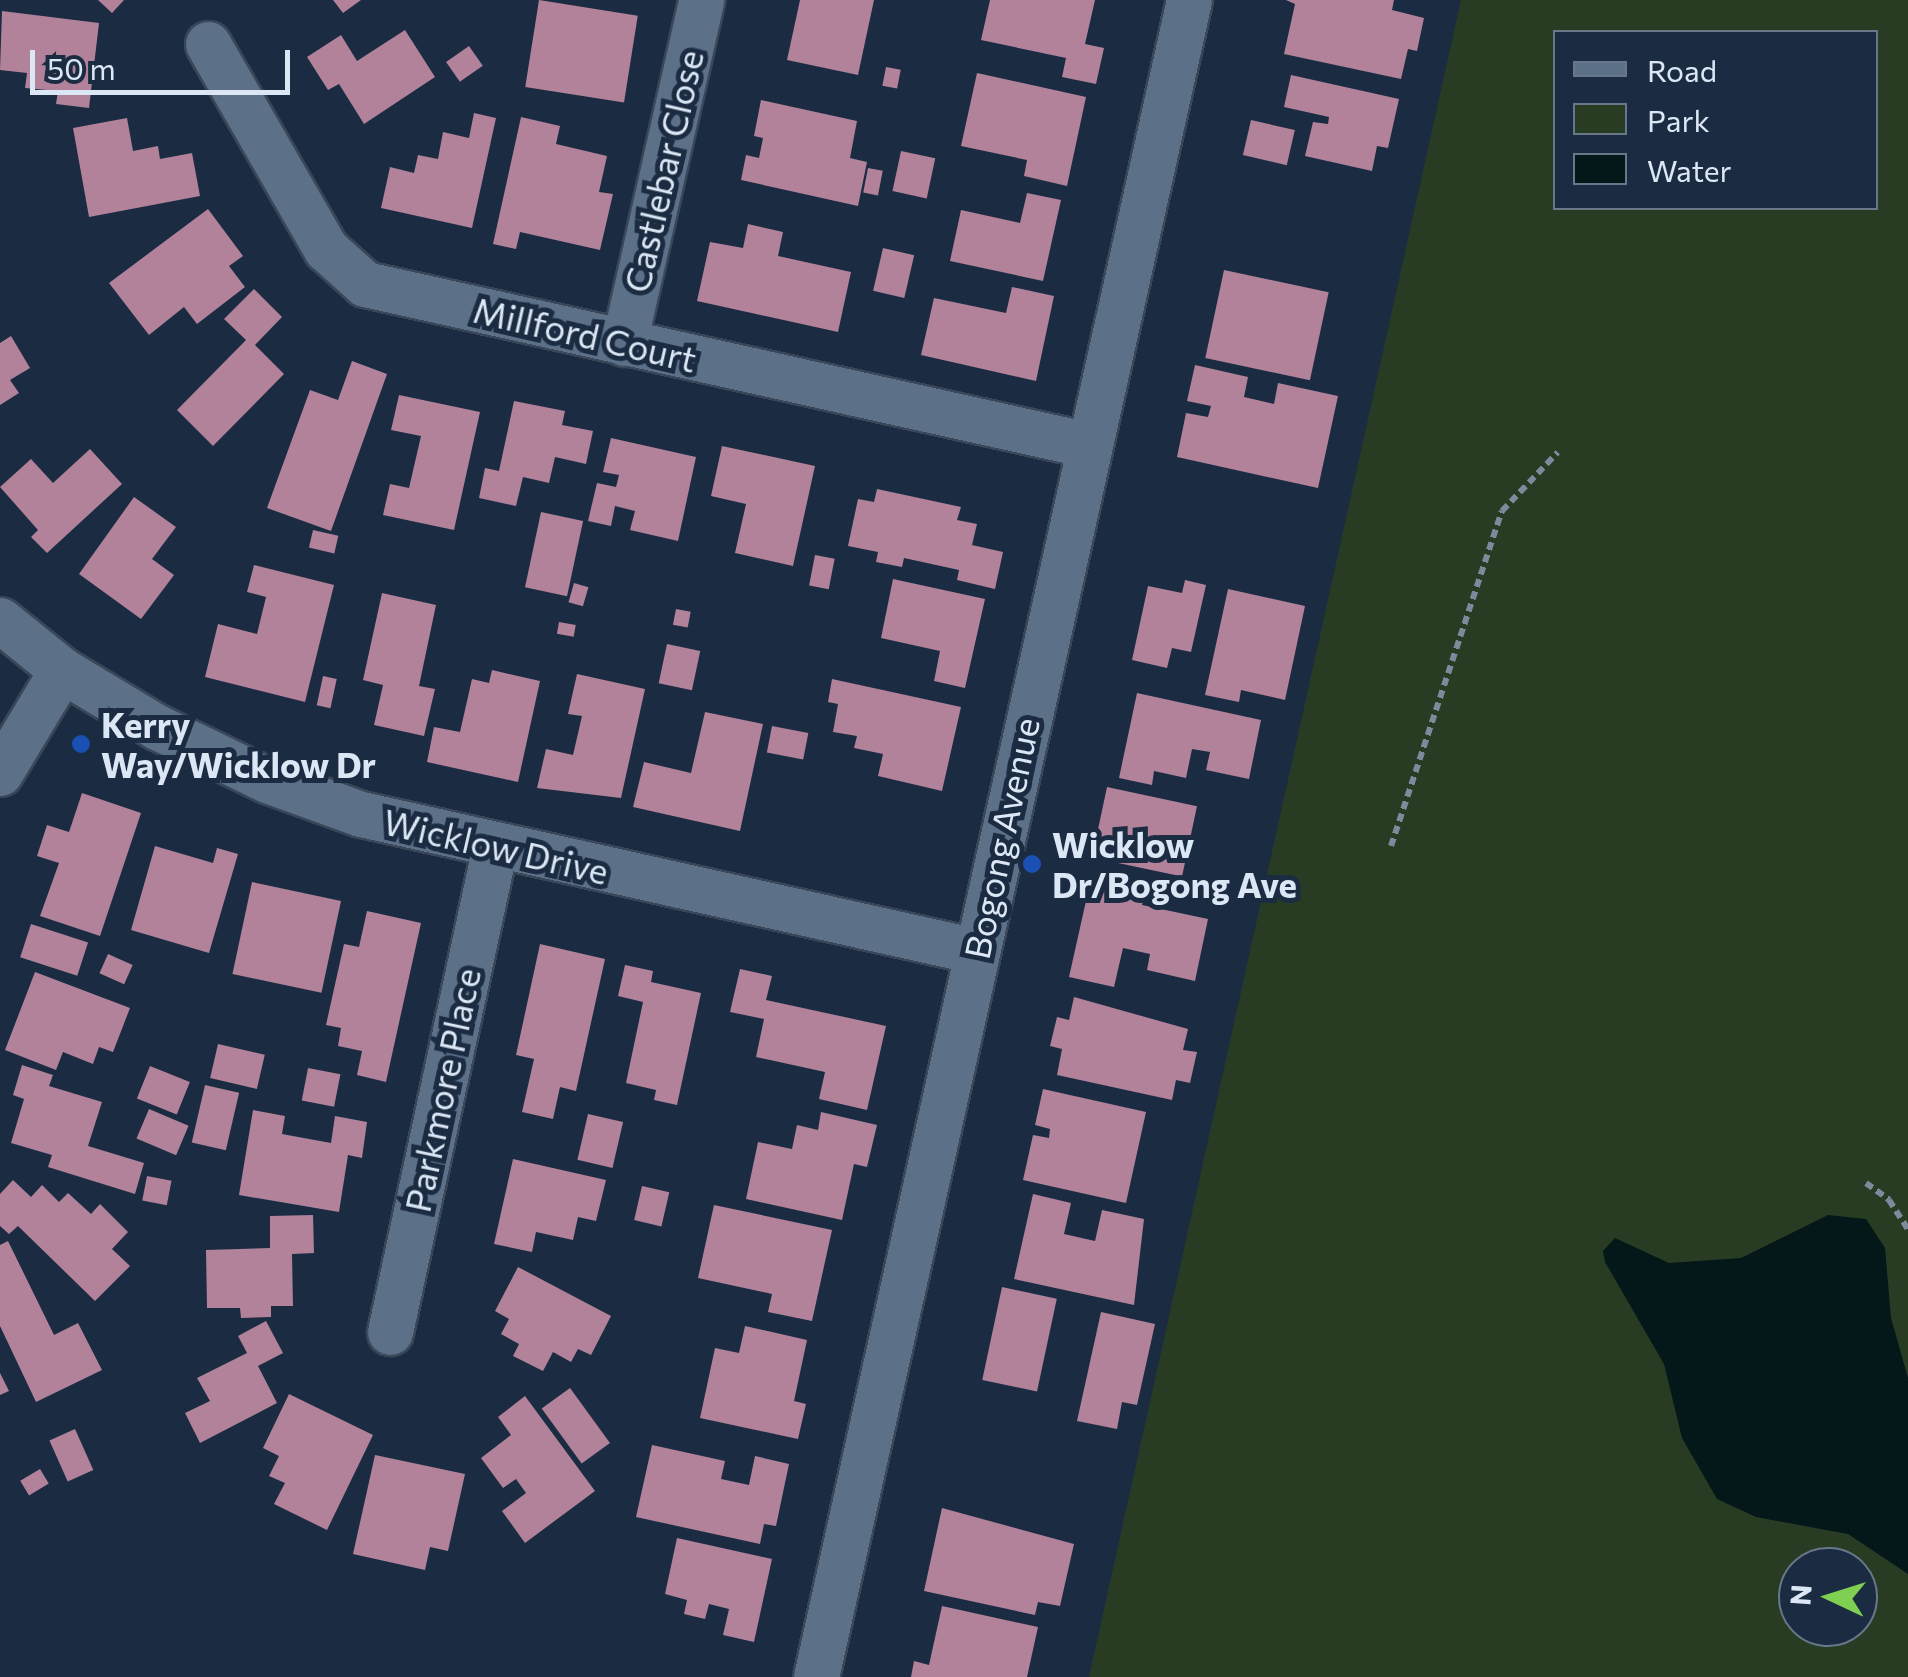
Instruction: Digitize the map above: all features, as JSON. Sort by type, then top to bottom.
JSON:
[{"type":"street","name":"Castlebar Close","points":[[624,342],[701,0]]},
{"type":"street","name":"Bogong Avenue","points":[[816,1677],[1189,0]]},
{"type":"street","name":"Millford Court","points":[[208,44],[326,249],[354,278],[1088,445]]},
{"type":"street","name":"Wicklow Drive","points":[[0,620],[62,670],[267,780],[361,814],[495,848],[976,950]]},
{"type":"street","points":[[0,773],[62,670]]},
{"type":"street","name":"Parkmore Place","points":[[390,1332],[495,848]]},
{"type":"path","points":[[1391,846],[1502,511],[1558,452]]},
{"type":"path","points":[[1866,1183],[1889,1200],[1908,1229]]},
{"type":"green space","points":[[1461,0],[1908,0],[1908,1677],[1089,1677]]},
{"type":"water","points":[[1828,1215],[1866,1219],[1885,1248],[1891,1318],[1908,1378],[1908,1574],[1878,1554],[1878,1547],[1868,1547],[1848,1534],[1756,1517],[1717,1499],[1682,1438],[1664,1364],[1605,1262],[1603,1251],[1615,1238],[1669,1263],[1741,1258]]},
{"type":"building","points":[[98,0],[124,0],[112,13]]},
{"type":"building","points":[[333,0],[361,0],[343,13]]},
{"type":"building","points":[[539,0],[638,16],[624,103],[525,87]]},
{"type":"building","points":[[800,0],[874,0],[858,75],[787,60]]},
{"type":"building","points":[[990,0],[1095,0],[1085,44],[1104,48],[1096,84],[1062,77],[1066,58],[981,40]]},
{"type":"building","points":[[1286,0],[1394,0],[1392,10],[1424,18],[1417,51],[1408,49],[1401,79],[1284,54],[1295,4]]},
{"type":"building","points":[[2,11],[99,23],[89,108],[56,104],[58,91],[25,88],[27,73],[0,70]]},
{"type":"building","points":[[405,30],[435,77],[364,124],[339,84],[328,90],[307,57],[341,35],[357,61]]},
{"type":"building","points":[[469,46],[483,66],[460,82],[446,62]]},
{"type":"building","points":[[886,67],[901,70],[897,89],[882,86]]},
{"type":"building","points":[[977,73],[1086,97],[1067,186],[1024,176],[1027,160],[961,146]]},
{"type":"building","points":[[1291,75],[1399,99],[1388,148],[1377,146],[1372,171],[1305,156],[1313,122],[1328,124],[1329,117],[1284,107]]},
{"type":"building","points":[[761,100],[857,121],[850,158],[867,162],[858,206],[741,180],[746,155],[759,158],[763,138],[754,136]]},
{"type":"building","points":[[474,113],[496,118],[472,228],[381,208],[390,167],[414,173],[418,155],[438,159],[443,132],[469,138]]},
{"type":"building","points":[[521,117],[560,126],[556,144],[607,156],[599,192],[613,194],[600,250],[520,232],[516,249],[493,244]]},
{"type":"building","points":[[127,118],[133,151],[158,146],[160,159],[192,153],[200,196],[89,217],[73,128]]},
{"type":"building","points":[[1251,120],[1295,130],[1287,165],[1243,155]]},
{"type":"building","points":[[901,151],[935,158],[927,198],[892,191]]},
{"type":"building","points":[[868,168],[883,171],[878,195],[863,193]]},
{"type":"building","points":[[1027,193],[1061,200],[1043,281],[950,261],[961,210],[1020,223]]},
{"type":"building","points":[[208,209],[243,256],[229,266],[245,287],[197,324],[184,307],[149,335],[109,283]]},
{"type":"building","points":[[748,224],[783,232],[778,256],[851,272],[838,332],[697,301],[710,242],[743,248]]},
{"type":"building","points":[[883,248],[914,255],[904,298],[873,291]]},
{"type":"building","points":[[1224,270],[1329,292],[1310,380],[1205,358]]},
{"type":"building","points":[[1012,287],[1054,296],[1036,381],[921,355],[934,298],[1006,313]]},
{"type":"building","points":[[254,289],[282,317],[255,345],[284,374],[213,446],[177,410],[246,340],[224,319]]},
{"type":"building","points":[[11,336],[30,368],[10,380],[19,393],[0,405],[0,343]]},
{"type":"building","points":[[352,361],[387,374],[331,531],[267,508],[310,390],[338,400]]},
{"type":"building","points":[[1195,365],[1248,377],[1244,397],[1274,404],[1278,383],[1338,396],[1318,488],[1177,457],[1186,413],[1208,417],[1211,406],[1187,401]]},
{"type":"building","points":[[399,395],[480,412],[454,530],[383,515],[390,484],[409,488],[421,436],[391,430]]},
{"type":"building","points":[[514,401],[565,411],[562,425],[593,431],[586,464],[555,457],[549,483],[523,477],[516,506],[479,498],[485,468],[499,471]]},
{"type":"building","points":[[611,438],[696,457],[678,541],[630,530],[635,511],[615,506],[611,526],[588,521],[597,483],[616,487],[619,475],[603,472]]},
{"type":"building","points":[[722,446],[815,466],[793,566],[735,553],[746,504],[711,496]]},
{"type":"building","points":[[90,449],[122,484],[47,553],[31,537],[38,530],[0,487],[31,459],[53,483]]},
{"type":"building","points":[[877,489],[961,507],[957,520],[977,524],[972,545],[1003,552],[995,589],[957,580],[959,570],[904,558],[902,567],[876,562],[878,552],[848,546],[858,499],[874,502]]},
{"type":"building","points":[[134,497],[176,527],[152,559],[174,575],[141,619],[79,574]]},
{"type":"building","points":[[541,512],[583,521],[567,596],[525,587]]},
{"type":"building","points":[[313,530],[338,536],[334,553],[309,548]]},
{"type":"building","points":[[815,555],[835,559],[829,589],[809,585]]},
{"type":"building","points":[[254,565],[334,585],[305,702],[205,677],[218,624],[257,634],[266,597],[247,592]]},
{"type":"building","points":[[893,579],[985,599],[965,688],[934,681],[940,651],[881,638]]},
{"type":"building","points":[[1185,580],[1206,585],[1191,652],[1172,648],[1167,668],[1132,660],[1148,586],[1182,593]]},
{"type":"building","points":[[574,583],[588,587],[583,606],[568,602]]},
{"type":"building","points":[[1228,589],[1305,606],[1285,700],[1241,690],[1239,702],[1205,695]]},
{"type":"building","points":[[382,593],[436,605],[419,686],[435,689],[424,736],[374,725],[383,685],[363,680]]},
{"type":"building","points":[[676,609],[691,612],[688,628],[673,625]]},
{"type":"building","points":[[559,622],[576,625],[574,637],[557,634]]},
{"type":"building","points":[[667,644],[700,651],[692,690],[659,683]]},
{"type":"building","points":[[492,670],[540,681],[518,782],[427,762],[434,727],[460,732],[472,679],[489,683]]},
{"type":"building","points":[[577,674],[645,689],[621,798],[537,788],[546,749],[573,755],[582,716],[568,714]]},
{"type":"building","points":[[323,676],[337,679],[330,708],[317,705]]},
{"type":"building","points":[[832,679],[961,707],[942,791],[878,776],[883,754],[854,748],[857,736],[833,732],[838,704],[828,702]]},
{"type":"building","points":[[1137,693],[1261,720],[1249,779],[1206,770],[1210,752],[1192,749],[1186,778],[1154,771],[1152,785],[1119,778]]},
{"type":"building","points":[[705,712],[763,724],[740,831],[633,807],[644,762],[691,773]]},
{"type":"building","points":[[772,726],[808,733],[803,760],[767,753]]},
{"type":"building","points":[[1107,787],[1197,806],[1182,877],[1092,857]]},
{"type":"building","points":[[82,793],[141,813],[100,936],[40,916],[59,863],[37,856],[47,825],[69,832]]},
{"type":"building","points":[[155,846],[213,863],[217,848],[238,854],[209,953],[131,930]]},
{"type":"building","points":[[252,882],[341,901],[321,993],[232,974]]},
{"type":"building","points":[[1090,883],[1145,894],[1142,905],[1208,919],[1195,981],[1147,970],[1150,954],[1123,948],[1114,987],[1069,977]]},
{"type":"building","points":[[367,911],[421,923],[386,1082],[357,1075],[362,1051],[338,1046],[341,1028],[326,1025],[344,944],[359,947]]},
{"type":"building","points":[[31,924],[88,943],[77,976],[20,957]]},
{"type":"building","points":[[540,944],[605,959],[576,1091],[560,1087],[553,1119],[522,1112],[534,1059],[516,1055]]},
{"type":"building","points":[[108,954],[133,965],[124,984],[99,973]]},
{"type":"building","points":[[625,965],[653,971],[651,982],[701,993],[677,1105],[654,1100],[656,1090],[626,1083],[643,1002],[618,996]]},
{"type":"building","points":[[740,969],[772,976],[766,1000],[886,1026],[867,1110],[819,1099],[825,1072],[756,1057],[764,1019],[730,1012]]},
{"type":"building","points":[[35,972],[130,1008],[113,1052],[99,1047],[93,1064],[63,1052],[56,1070],[5,1050]]},
{"type":"building","points":[[1074,997],[1188,1029],[1183,1050],[1197,1052],[1190,1083],[1176,1080],[1172,1100],[1057,1075],[1062,1049],[1050,1046],[1057,1017],[1069,1020]]},
{"type":"building","points":[[218,1044],[265,1055],[257,1089],[210,1078]]},
{"type":"building","points":[[22,1065],[53,1075],[49,1086],[102,1102],[88,1146],[144,1163],[135,1194],[48,1167],[52,1155],[11,1143],[24,1099],[13,1095]]},
{"type":"building","points":[[150,1066],[190,1082],[177,1115],[137,1098]]},
{"type":"building","points":[[308,1068],[340,1074],[334,1107],[302,1100]]},
{"type":"building","points":[[205,1085],[239,1093],[226,1150],[192,1142]]},
{"type":"building","points":[[1043,1089],[1146,1112],[1126,1203],[1023,1180],[1033,1135],[1049,1138],[1050,1129],[1035,1125]]},
{"type":"building","points":[[149,1109],[189,1126],[176,1155],[136,1138]]},
{"type":"building","points":[[253,1110],[285,1116],[282,1134],[331,1143],[335,1116],[367,1122],[362,1158],[348,1155],[339,1212],[239,1195]]},
{"type":"building","points":[[821,1112],[877,1125],[867,1167],[854,1164],[842,1220],[746,1199],[758,1142],[792,1149],[797,1125],[818,1130]]},
{"type":"building","points":[[588,1114],[623,1122],[613,1168],[577,1160]]},
{"type":"building","points":[[513,1159],[606,1180],[596,1221],[578,1217],[573,1240],[536,1232],[532,1252],[494,1244]]},
{"type":"building","points":[[147,1176],[172,1181],[167,1205],[142,1201]]},
{"type":"building","points":[[13,1180],[31,1197],[42,1185],[59,1202],[68,1193],[91,1214],[100,1204],[128,1232],[112,1249],[130,1266],[95,1301],[18,1226],[9,1234],[0,1226],[0,1194]]},
{"type":"building","points":[[642,1186],[669,1192],[661,1226],[634,1220]]},
{"type":"building","points":[[1033,1194],[1071,1203],[1064,1234],[1095,1241],[1102,1210],[1144,1219],[1134,1305],[1014,1279]]},
{"type":"building","points":[[714,1205],[832,1230],[812,1321],[768,1312],[772,1294],[698,1278]]},
{"type":"building","points":[[313,1215],[314,1253],[292,1254],[293,1306],[271,1306],[271,1317],[241,1318],[240,1308],[207,1308],[206,1250],[270,1248],[270,1216]]},
{"type":"building","points":[[8,1241],[54,1335],[78,1323],[102,1370],[36,1402],[0,1326],[0,1245]]},
{"type":"building","points":[[518,1267],[611,1316],[591,1355],[578,1349],[571,1362],[553,1352],[543,1371],[513,1356],[519,1344],[501,1334],[509,1319],[495,1311]]},
{"type":"building","points":[[1002,1287],[1057,1299],[1037,1392],[982,1380]]},
{"type":"building","points":[[1101,1312],[1155,1324],[1137,1405],[1122,1402],[1117,1429],[1077,1421]]},
{"type":"building","points":[[266,1321],[283,1353],[258,1366],[277,1403],[200,1443],[185,1413],[210,1401],[197,1378],[247,1353],[238,1336]]},
{"type":"building","points":[[745,1326],[807,1340],[794,1401],[806,1404],[798,1439],[700,1418],[715,1348],[739,1353]]},
{"type":"building","points":[[0,1373],[9,1391],[0,1395]]},
{"type":"building","points":[[570,1388],[610,1443],[582,1464],[542,1409]]},
{"type":"building","points":[[289,1394],[373,1435],[327,1530],[274,1504],[285,1483],[269,1476],[279,1456],[263,1448]]},
{"type":"building","points":[[525,1396],[595,1491],[525,1543],[502,1511],[526,1493],[516,1479],[503,1488],[481,1458],[511,1435],[498,1417]]},
{"type":"building","points":[[75,1429],[93,1470],[68,1481],[49,1440]]},
{"type":"building","points":[[652,1445],[725,1461],[721,1479],[749,1485],[755,1456],[789,1464],[776,1526],[764,1524],[760,1544],[636,1517]]},
{"type":"building","points":[[375,1455],[465,1474],[448,1551],[430,1547],[425,1570],[353,1554]]},
{"type":"building","points":[[40,1469],[49,1484],[29,1495],[20,1481]]},
{"type":"building","points":[[942,1508],[1074,1544],[1060,1606],[1038,1602],[1035,1615],[924,1591]]},
{"type":"building","points":[[677,1538],[772,1559],[754,1642],[723,1635],[729,1609],[709,1604],[705,1619],[684,1614],[687,1600],[665,1594]]},
{"type":"building","points":[[942,1606],[1038,1627],[1027,1677],[911,1677],[914,1661],[929,1665]]},
{"type":"place","name":"Kerry Way/Wicklow Dr","points":[[81,744]]},
{"type":"place","name":"Wicklow Dr/Bogong Ave","points":[[1032,864]]}]
